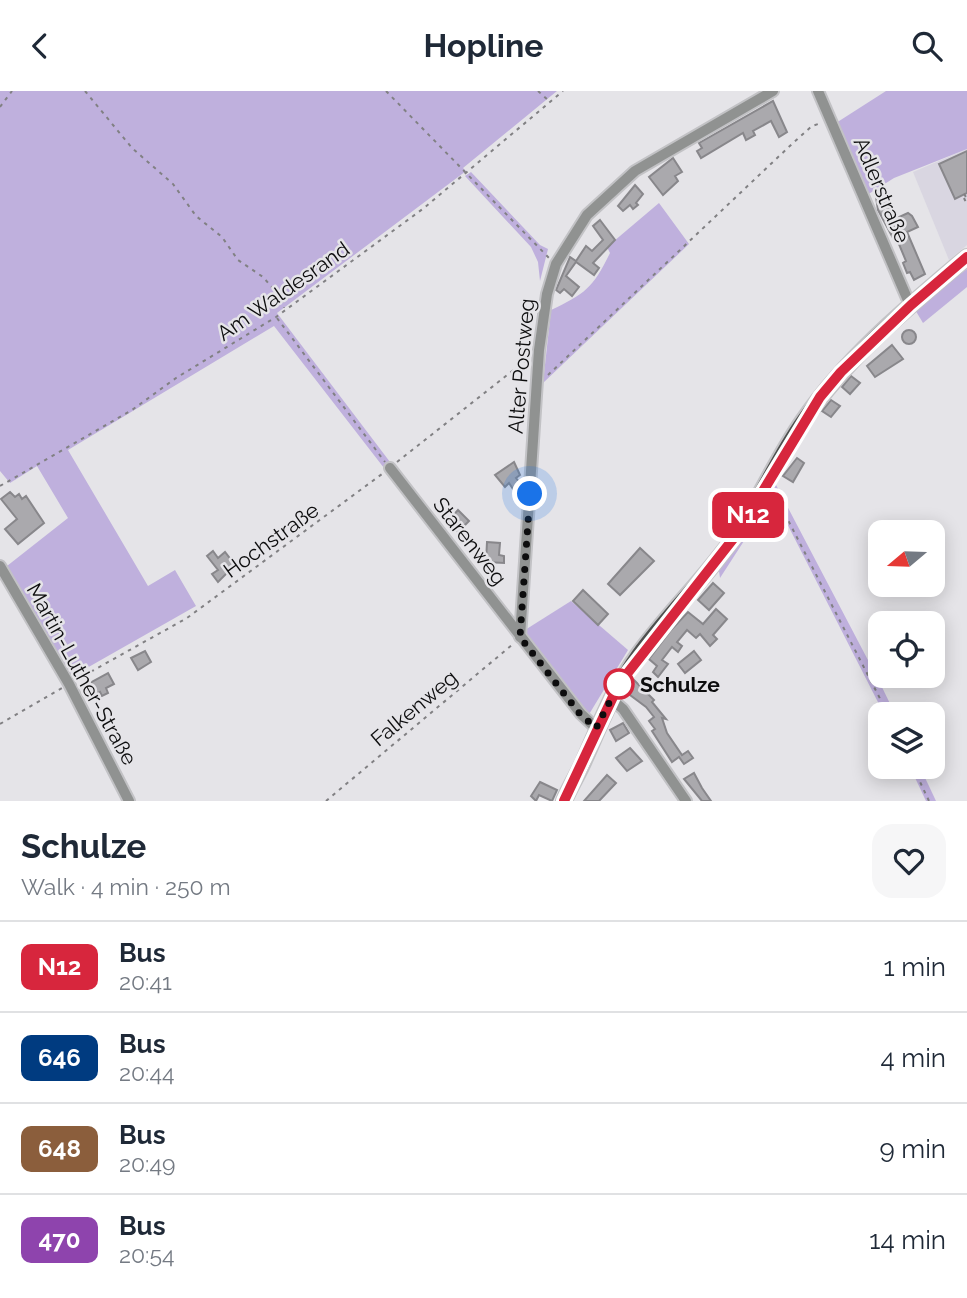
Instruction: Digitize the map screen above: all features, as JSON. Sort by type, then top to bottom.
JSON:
[{"type":"main road","points":[[564,801],[578,758],[610,698],[639,654],[737,534],[801,424],[827,389],[911,305],[967,257]]},
{"type":"street","name":"Alter Postweg","points":[[520,637],[539,350],[547,294],[556,264],[587,215],[635,171],[773,91]]},
{"type":"street","name":"Adlerstraße","points":[[818,91],[911,305]]},
{"type":"street","name":"Starenweg","points":[[390,468],[520,637]]},
{"type":"street","name":"Martin-Luther-Straße","points":[[0,566],[69,684],[129,801]]},
{"type":"street","points":[[520,637],[594,731]]},
{"type":"street","points":[[610,698],[623,709],[686,801]]},
{"type":"path","points":[[0,107],[12,91]]},
{"type":"path","points":[[85,91],[132,148],[173,184],[196,216],[222,237],[237,260],[263,277],[283,300],[284,309]]},
{"type":"path","points":[[386,91],[468,171],[537,247],[556,264]]},
{"type":"path","points":[[538,91],[550,102]]},
{"type":"path","name":"Am Waldesrand","points":[[0,487],[132,410],[176,378],[275,317],[414,215],[563,91]]},
{"type":"path","points":[[537,385],[811,126],[831,120]]},
{"type":"path","points":[[965,197],[967,205]]},
{"type":"path","points":[[275,317],[390,468]]},
{"type":"path","name":"Hochstraße","points":[[0,724],[187,618],[390,468],[539,350]]},
{"type":"path","points":[[768,481],[882,702]]},
{"type":"path","name":"Falkenweg","points":[[326,801],[520,637]]},
{"type":"path","points":[[919,779],[929,801]]},
{"type":"shaded area","points":[[0,91],[557,91],[463,168],[466,171],[277,313],[390,462],[384,468],[274,326],[68,450],[148,586],[175,570],[196,606],[71,677],[7,566],[68,518],[37,466],[10,483],[0,471]]},
{"type":"shaded area","points":[[886,91],[967,91],[967,149],[894,178],[867,195],[836,123]]},
{"type":"shaded area","points":[[967,149],[967,245],[949,260],[913,172]]},
{"type":"shaded area","points":[[471,172],[540,245],[548,249],[540,281],[538,262],[531,247],[465,176]]},
{"type":"shaded area","points":[[659,203],[689,244],[543,383],[551,310],[587,289],[610,253],[607,247]]},
{"type":"shaded area","points":[[967,269],[967,287],[923,323],[914,308]]},
{"type":"shaded area","points":[[775,483],[868,660],[868,683],[773,496],[720,578],[719,571]]},
{"type":"shaded area","points":[[571,601],[628,650],[588,716],[526,636],[525,630]]},
{"type":"shaded area","points":[[871,688],[882,688],[889,702],[878,702]]},
{"type":"shaded area","points":[[916,779],[926,779],[936,801],[926,801]]},
{"type":"building","points":[[773,101],[787,132],[779,137],[771,121],[753,131],[755,135],[746,140],[743,133],[701,158],[697,151],[702,148],[699,143]]},
{"type":"building","points":[[967,151],[967,193],[955,199],[939,164]]},
{"type":"building","points":[[673,158],[682,172],[675,176],[678,181],[663,195],[649,177]]},
{"type":"building","points":[[635,185],[643,194],[636,203],[638,205],[633,209],[630,205],[623,211],[618,206]]},
{"type":"building","points":[[881,192],[885,193],[895,219],[908,213],[918,227],[907,232],[925,274],[914,280],[910,272],[907,273],[903,263],[906,261],[896,237],[893,238],[878,210],[876,197]]},
{"type":"building","points":[[600,220],[615,240],[593,263],[599,268],[594,275],[576,262],[566,276],[579,287],[572,296],[564,289],[560,293],[556,290],[570,257],[576,261],[586,246],[592,251],[603,240],[593,226]]},
{"type":"building","points":[[906,330],[912,330],[916,337],[912,344],[906,344],[902,340],[902,334]]},
{"type":"building","points":[[892,345],[903,359],[875,377],[867,366]]},
{"type":"building","points":[[851,376],[860,383],[850,394],[842,387]]},
{"type":"building","points":[[831,400],[840,406],[831,417],[822,411]]},
{"type":"building","points":[[797,458],[804,463],[793,482],[783,476]]},
{"type":"building","points":[[514,462],[520,475],[516,478],[520,483],[513,489],[509,483],[505,487],[495,475]]},
{"type":"building","points":[[10,492],[15,497],[19,494],[22,499],[26,496],[44,523],[18,544],[5,529],[17,519],[1,499]]},
{"type":"building","points":[[458,510],[469,521],[458,532],[448,521]]},
{"type":"building","points":[[487,542],[500,543],[499,555],[504,556],[504,563],[486,562]]},
{"type":"building","points":[[640,548],[654,561],[620,595],[608,584]]},
{"type":"building","points":[[213,551],[218,558],[225,552],[235,565],[218,582],[212,574],[218,570],[207,556]]},
{"type":"building","points":[[713,583],[724,593],[709,610],[698,600]]},
{"type":"building","points":[[583,590],[608,614],[598,625],[573,601]]},
{"type":"building","points":[[716,609],[727,619],[713,635],[717,639],[710,646],[700,634],[696,638],[687,630],[677,642],[682,646],[678,652],[672,647],[662,660],[668,664],[658,677],[653,672],[657,666],[649,659],[671,630],[688,612],[703,624]]},
{"type":"building","points":[[145,651],[151,662],[138,670],[131,658]]},
{"type":"building","points":[[694,651],[701,660],[685,673],[678,664]]},
{"type":"building","points":[[108,673],[114,684],[106,688],[108,693],[102,696],[100,692],[93,696],[86,685]]},
{"type":"building","points":[[634,680],[654,700],[652,702],[666,719],[662,718],[667,733],[682,755],[688,751],[693,758],[684,764],[679,757],[672,762],[652,731],[655,729],[649,721],[654,717],[646,707],[626,692]]},
{"type":"building","points":[[623,723],[629,733],[616,741],[610,730]]},
{"type":"building","points":[[630,748],[642,761],[627,771],[616,758]]},
{"type":"building","points":[[694,773],[711,801],[702,801],[684,779]]},
{"type":"building","points":[[607,775],[616,783],[599,801],[584,801]]},
{"type":"building","points":[[540,782],[557,790],[552,801],[539,795],[536,801],[531,796]]},
{"type":"bus line","name":"N12","points":[[564,801],[579,773],[610,698],[648,642],[707,574],[737,534],[801,424],[820,397],[841,372],[911,305],[967,257]]},
{"type":"place","name":"Schulze","points":[[619,684]]},
{"type":"route","points":[[530,494],[520,637],[580,714],[596,728],[619,684]]}]
